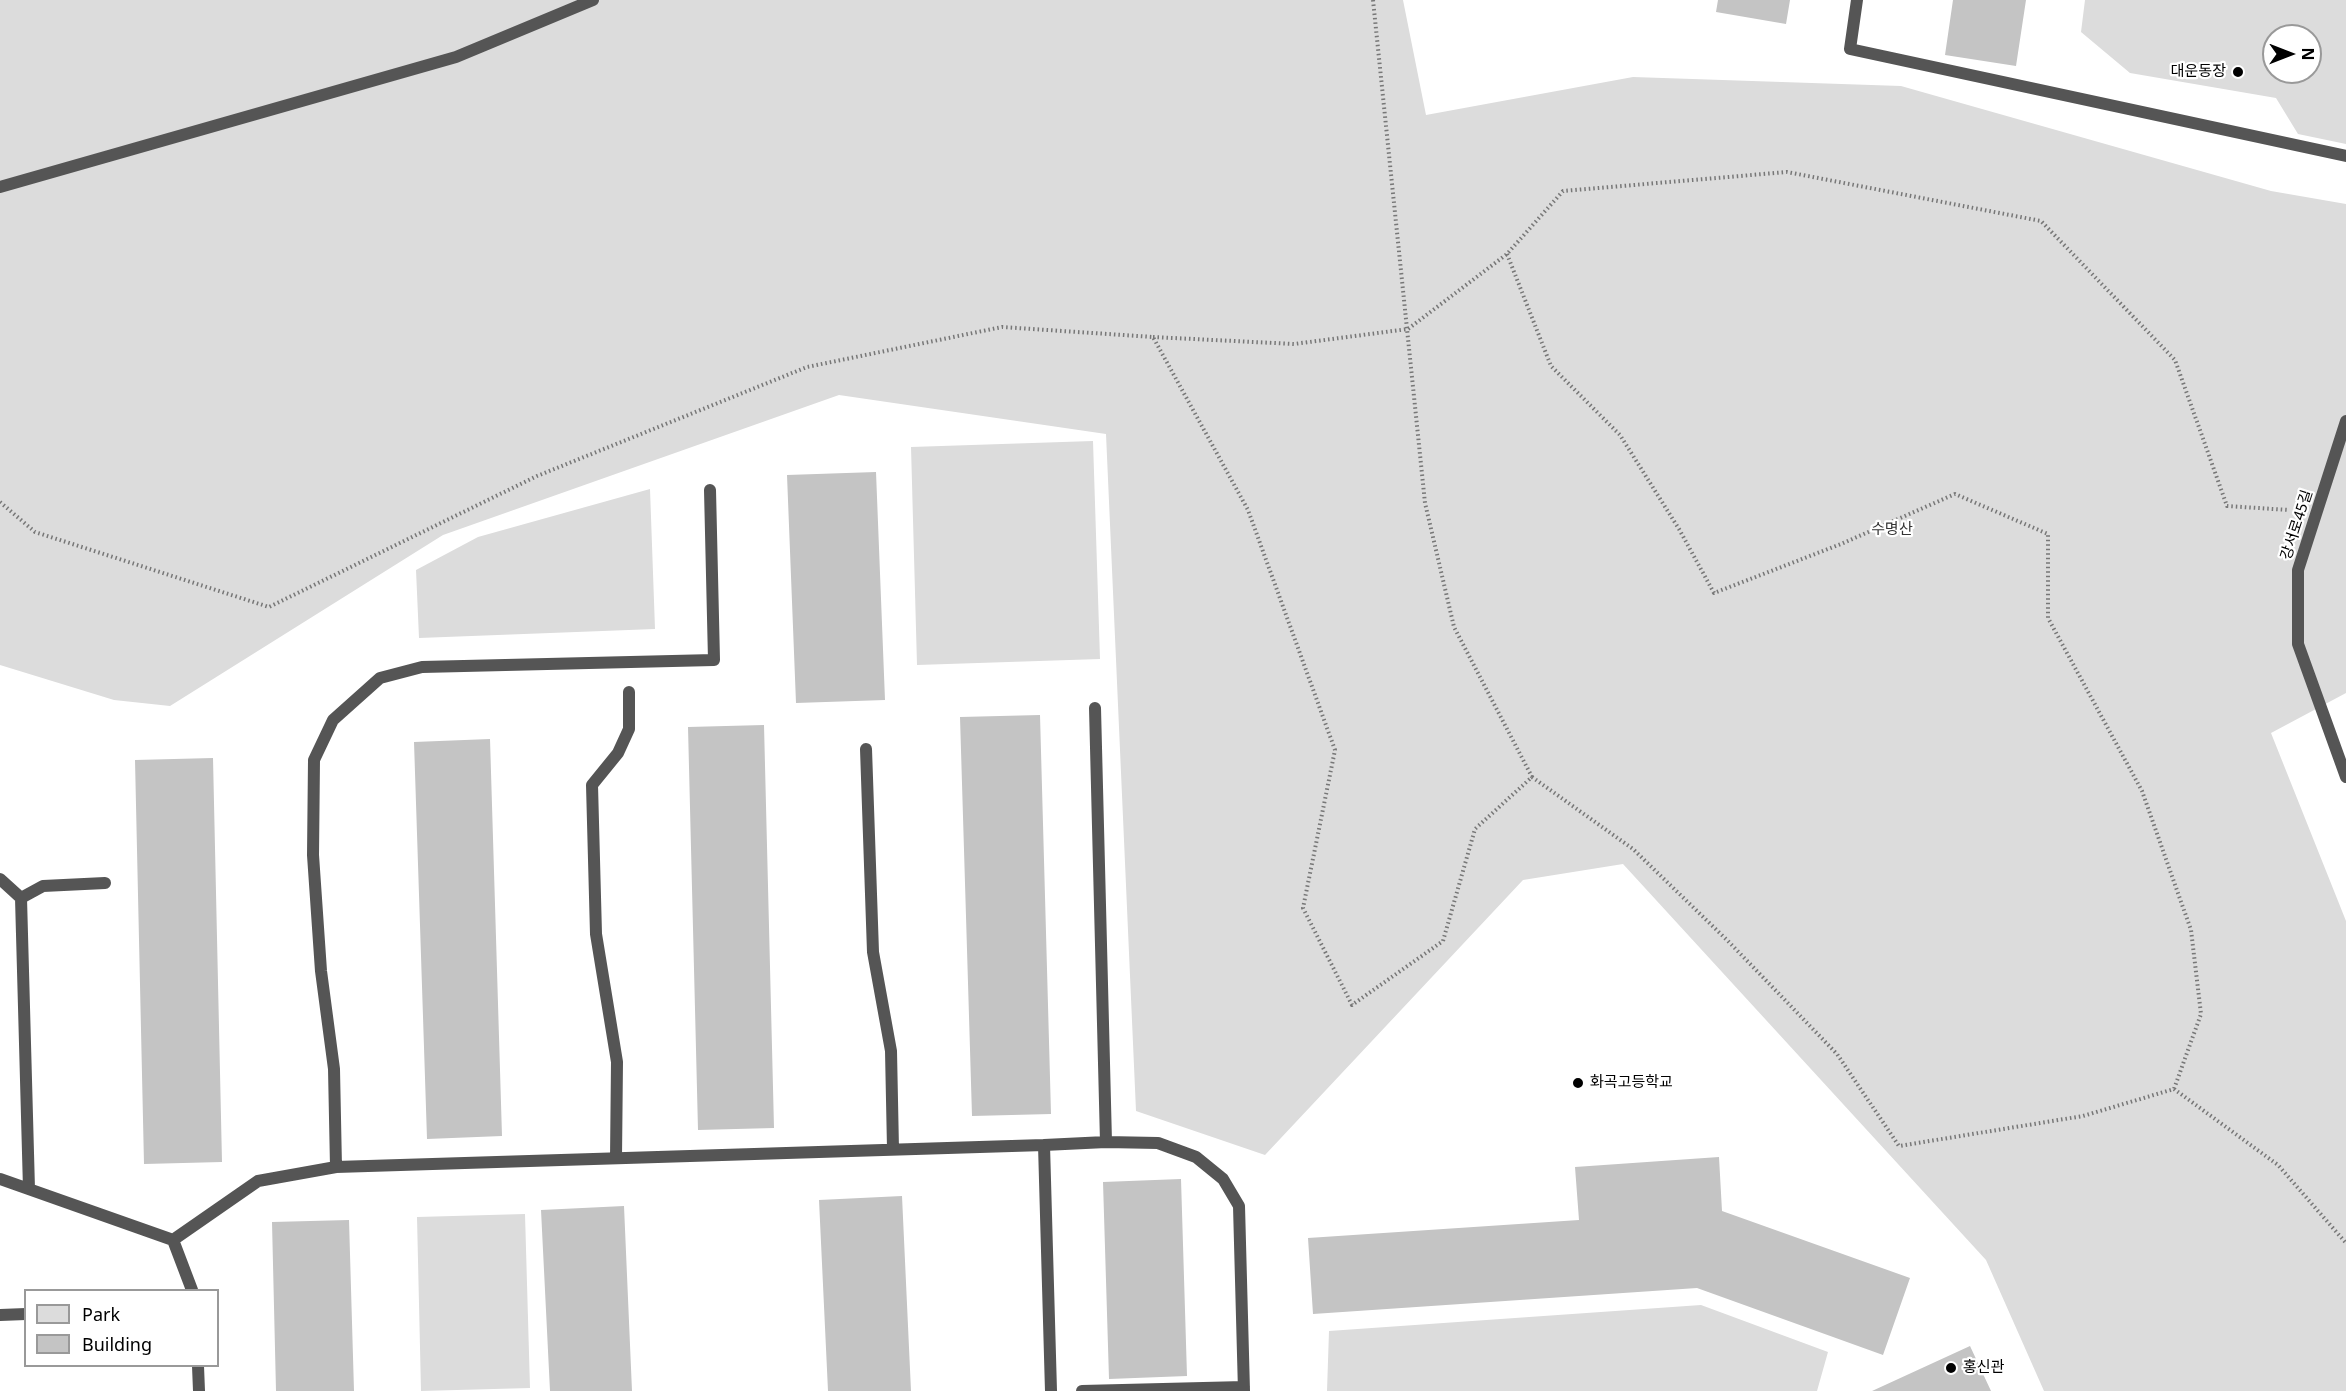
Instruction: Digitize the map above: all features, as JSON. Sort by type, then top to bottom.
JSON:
[{"type":"lane","points":[[0,187],[456,57],[593,0]]},
{"type":"lane","points":[[1857,0],[1850,49],[2346,156]]},
{"type":"lane","name":"강서로45길","points":[[2346,421],[2298,570],[2298,644],[2346,777]]},
{"type":"lane","points":[[336,1167],[334,1069],[321,971],[313,855],[314,760],[333,720],[380,678],[422,667],[714,660],[710,490]]},
{"type":"lane","points":[[616,1158],[617,1062],[596,934],[592,785],[618,753],[629,729],[629,692]]},
{"type":"lane","points":[[1095,708],[1106,1142]]},
{"type":"lane","points":[[866,749],[873,952],[891,1051],[893,1149]]},
{"type":"lane","points":[[0,879],[21,898],[29,1190]]},
{"type":"lane","points":[[21,898],[44,886],[105,884]]},
{"type":"lane","points":[[173,1240],[258,1181],[336,1167],[1106,1142],[1158,1143],[1196,1157],[1223,1179],[1239,1206],[1244,1389],[1082,1391]]},
{"type":"lane","points":[[1044,1145],[1052,1391]]},
{"type":"lane","points":[[0,1179],[173,1240]]},
{"type":"lane","points":[[173,1240],[192,1289]]},
{"type":"lane","points":[[0,1315],[24,1314]]},
{"type":"lane","points":[[198,1367],[199,1391]]},
{"type":"path","points":[[1373,0],[1425,503],[1455,627],[1532,777],[1633,849],[1728,941],[1837,1054],[1899,1146],[2083,1116],[2174,1089]]},
{"type":"path","points":[[0,502],[35,532],[269,607],[537,476],[807,367],[1002,327],[1294,345],[1408,329],[1507,255],[1563,191],[1787,172],[2041,221],[2175,360],[2227,506],[2317,512]]},
{"type":"path","points":[[1507,255],[1551,366],[1620,435],[1679,529],[1714,593],[1842,544],[1955,494],[2048,534],[2048,618],[2142,791],[2191,930],[2201,1014],[2174,1089]]},
{"type":"path","points":[[1153,337],[1248,510],[1335,750],[1303,908],[1352,1005],[1443,941],[1475,829],[1532,777]]},
{"type":"path","points":[[2174,1089],[2278,1165],[2346,1243]]},
{"type":"green space","name":"수명산","points":[[0,0],[1403,0],[1426,115],[1633,77],[1901,86],[2271,191],[2346,204],[2346,693],[2271,733],[2346,921],[2346,1391],[2044,1391],[1986,1260],[1623,864],[1523,880],[1265,1155],[1136,1111],[1106,434],[839,395],[443,535],[170,706],[114,700],[0,665]]},
{"type":"green space","name":"대운동장","points":[[2085,0],[2346,0],[2346,144],[2298,134],[2276,98],[2130,73],[2081,32]]},
{"type":"green space","points":[[1093,441],[1100,659],[917,665],[911,447]]},
{"type":"green space","points":[[650,489],[655,629],[419,638],[416,570],[478,537]]},
{"type":"green space","points":[[525,1214],[530,1388],[421,1391],[417,1217]]},
{"type":"green space","points":[[1701,1305],[1828,1352],[1817,1391],[1327,1391],[1329,1331]]},
{"type":"building","points":[[1718,0],[1790,0],[1786,24],[1716,12]]},
{"type":"building","points":[[1953,0],[2026,0],[2016,66],[1945,55]]},
{"type":"building","points":[[876,472],[885,700],[796,703],[787,475]]},
{"type":"building","points":[[1040,715],[1051,1114],[972,1116],[960,717]]},
{"type":"building","points":[[764,725],[774,1128],[698,1130],[688,727]]},
{"type":"building","points":[[490,739],[502,1136],[427,1139],[414,742]]},
{"type":"building","points":[[213,758],[222,1162],[144,1164],[135,760]]},
{"type":"building","points":[[1719,1157],[1722,1211],[1910,1278],[1883,1355],[1697,1288],[1313,1314],[1308,1238],[1579,1220],[1575,1167]]},
{"type":"building","points":[[1181,1179],[1187,1376],[1109,1379],[1103,1182]]},
{"type":"building","points":[[902,1196],[911,1391],[828,1391],[819,1200]]},
{"type":"building","points":[[624,1206],[632,1391],[550,1391],[541,1210]]},
{"type":"building","points":[[349,1220],[354,1391],[276,1391],[272,1222]]},
{"type":"building","name":"홍신관","points":[[1970,1346],[1991,1391],[1872,1391]]},
{"type":"place","name":"대운동장","points":[[2238,72]]},
{"type":"place","name":"화곡고등학교","points":[[1578,1083]]},
{"type":"place","name":"홍신관","points":[[1951,1368]]}]
